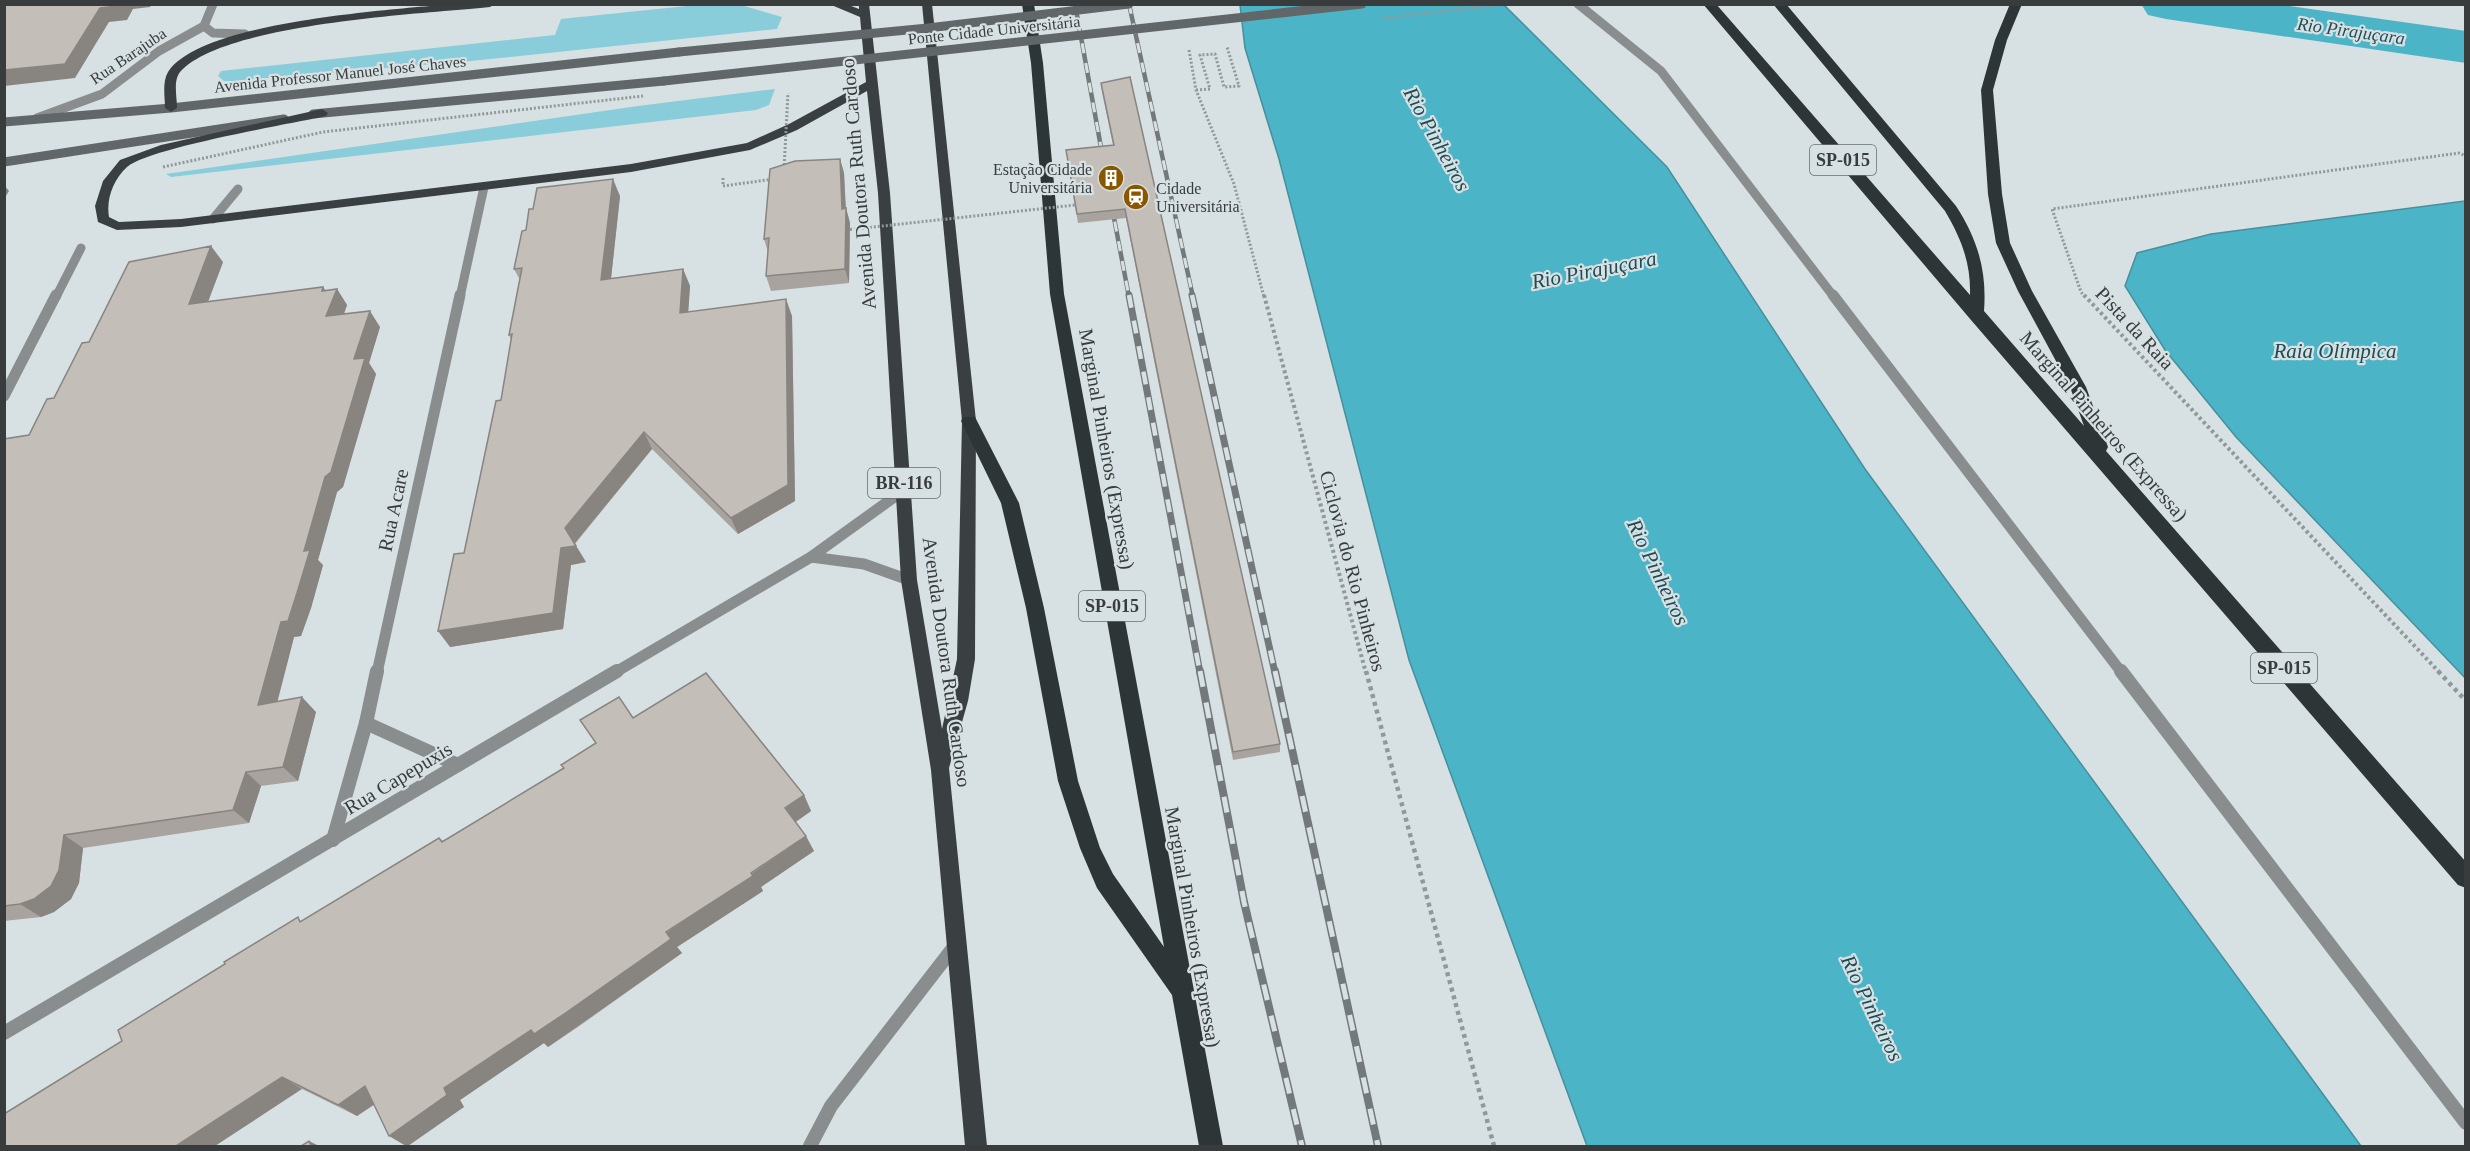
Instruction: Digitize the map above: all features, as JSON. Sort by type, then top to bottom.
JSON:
[{"type":"highway","points":[[171,108],[170,86],[174,72],[182,63],[215,43],[246,34],[490,4]]},
{"type":"highway","points":[[834,4],[865,10]]},
{"type":"highway","points":[[927,4],[969,421],[966,659],[959,701],[940,770]]},
{"type":"highway","name":"Marginal Pinheiros (Expressa)","points":[[1028,4],[1037,63],[1057,294],[1211,1146]]},
{"type":"highway","name":"Marginal Pinheiros (Expressa)","points":[[1709,4],[1976,316],[2103,458],[2466,878]]},
{"type":"highway","points":[[1779,4],[1951,209],[1967,236],[1976,259],[1980,282],[1976,316]]},
{"type":"highway","points":[[2016,4],[2001,39],[1987,90],[1995,194],[2004,243],[2025,291],[2078,387],[2103,458]]},
{"type":"highway","name":"Avenida Doutora Ruth Cardoso","points":[[865,10],[884,194],[909,580],[940,770],[976,1146]]},
{"type":"highway","points":[[322,113],[141,156],[124,163],[109,181],[101,206],[103,219],[117,226],[136,227],[631,168],[750,146],[793,127],[873,83]]},
{"type":"highway","points":[[969,421],[1010,503],[1035,608],[1068,781],[1090,848],[1105,880],[1182,990]]},
{"type":"main road","name":"Ponte Cidade Universitária","points":[[679,52],[907,31],[1130,4]]},
{"type":"main road","name":"Ponte Cidade Universitária","points":[[664,81],[1362,4]]},
{"type":"main road","name":"Avenida Professor Manuel José Chaves","points":[[4,122],[171,108],[679,52]]},
{"type":"main road","name":"Avenida Professor Manuel José Chaves","points":[[4,162],[322,113],[664,81]]},
{"type":"street","points":[[213,4],[204,26],[213,33],[246,34]]},
{"type":"street","points":[[1578,4],[1661,71],[2466,1123]]},
{"type":"street","name":"Rua Barajuba","points":[[33,119],[102,94],[159,51],[204,26]]},
{"type":"street","name":"Rua Acare","points":[[333,840],[366,723],[484,187]]},
{"type":"street","points":[[213,219],[238,189]]},
{"type":"street","points":[[4,396],[81,248]]},
{"type":"street","name":"Rua Capepuxis","points":[[4,1033],[811,557],[904,490]]},
{"type":"street","points":[[811,557],[864,564],[909,580]]},
{"type":"street","points":[[366,723],[458,765]]},
{"type":"street","points":[[810,1146],[831,1106],[957,943]]},
{"type":"path","name":"Ciclovia do Rio Pinheiros","points":[[1189,47],[1196,90],[1234,184],[1494,1146]]},
{"type":"path","points":[[1196,90],[1210,89],[1200,55],[1215,54],[1224,87],[1239,86],[1229,47],[1218,48]]},
{"type":"path","points":[[784,171],[788,67]]},
{"type":"path","name":"Pista da Raia","points":[[2466,156],[2459,153],[2052,208],[2081,292],[2466,701]]},
{"type":"path","points":[[723,186],[778,178]]},
{"type":"path","points":[[845,230],[1075,205]]},
{"type":"shaded area","points":[[696,5],[741,5],[782,17],[777,29],[471,61],[233,81],[224,81],[218,76],[221,71],[555,35],[561,19]]},
{"type":"shaded area","points":[[775,89],[769,105],[756,110],[171,177],[166,174],[638,106]]},
{"type":"water","name":"Rio Pinheiros","points":[[1240,5],[1504,5],[1667,167],[1865,469],[2361,1146],[1587,1146],[1409,660],[1279,159],[1245,48]]},
{"type":"water","name":"Raia Olímpica","points":[[2466,201],[2465,678],[2236,437],[2165,350],[2125,286],[2137,253],[2211,234]]},
{"type":"building","points":[[4,4],[118,4],[100,8],[65,64],[4,70]]},
{"type":"building","points":[[1130,77],[1280,744],[1233,752],[1125,209],[1077,214],[1066,150],[1114,145],[1101,83]]},
{"type":"building","points":[[840,159],[842,209],[846,208],[845,269],[766,276],[769,238],[764,239],[770,169],[795,161]]},
{"type":"building","points":[[613,179],[601,280],[683,269],[680,313],[786,299],[788,485],[731,518],[644,432],[565,528],[576,546],[561,548],[553,613],[438,631],[454,554],[464,553],[496,401],[501,400],[512,334],[509,335],[522,268],[514,269],[522,231],[526,230],[529,209],[533,209],[537,188]]},
{"type":"building","points":[[211,246],[189,304],[323,287],[322,291],[337,289],[326,316],[370,311],[354,359],[365,358],[331,472],[325,477],[304,551],[310,550],[297,593],[288,621],[281,622],[258,705],[302,697],[283,767],[246,772],[233,810],[64,835],[59,870],[51,886],[34,899],[4,906],[4,439],[29,435],[47,399],[54,398],[82,343],[89,342],[129,262]]},
{"type":"building","points":[[706,673],[804,795],[785,808],[806,836],[751,873],[753,876],[666,932],[671,939],[564,1014],[534,1034],[531,1030],[444,1088],[447,1095],[389,1136],[365,1086],[338,1105],[282,1077],[176,1146],[4,1146],[4,1114],[122,1041],[118,1030],[298,917],[300,922],[439,838],[442,842],[564,768],[561,765],[596,743],[580,720],[619,697],[633,718]]},
{"type":"building","points":[[309,1141],[311,1146],[301,1146]]},
{"type":"waterway","name":"Rio Pirajuçara","points":[[2166,4],[2466,47]]},
{"type":"railway","points":[[1075,4],[1104,164]]},
{"type":"railway","points":[[1129,4],[1193,297]]},
{"type":"railway","points":[[1111,202],[1129,297]]},
{"type":"railway","points":[[1129,295],[1200,673]]},
{"type":"railway","points":[[1192,295],[1275,673]]},
{"type":"railway","points":[[1200,671],[1244,902],[1302,1146]]},
{"type":"railway","points":[[1275,671],[1378,1146]]},
{"type":"place","name":"Estação Cidade Universitária","points":[[1111,178]]},
{"type":"place","name":"Cidade Universitária","points":[[1136,197]]}]
